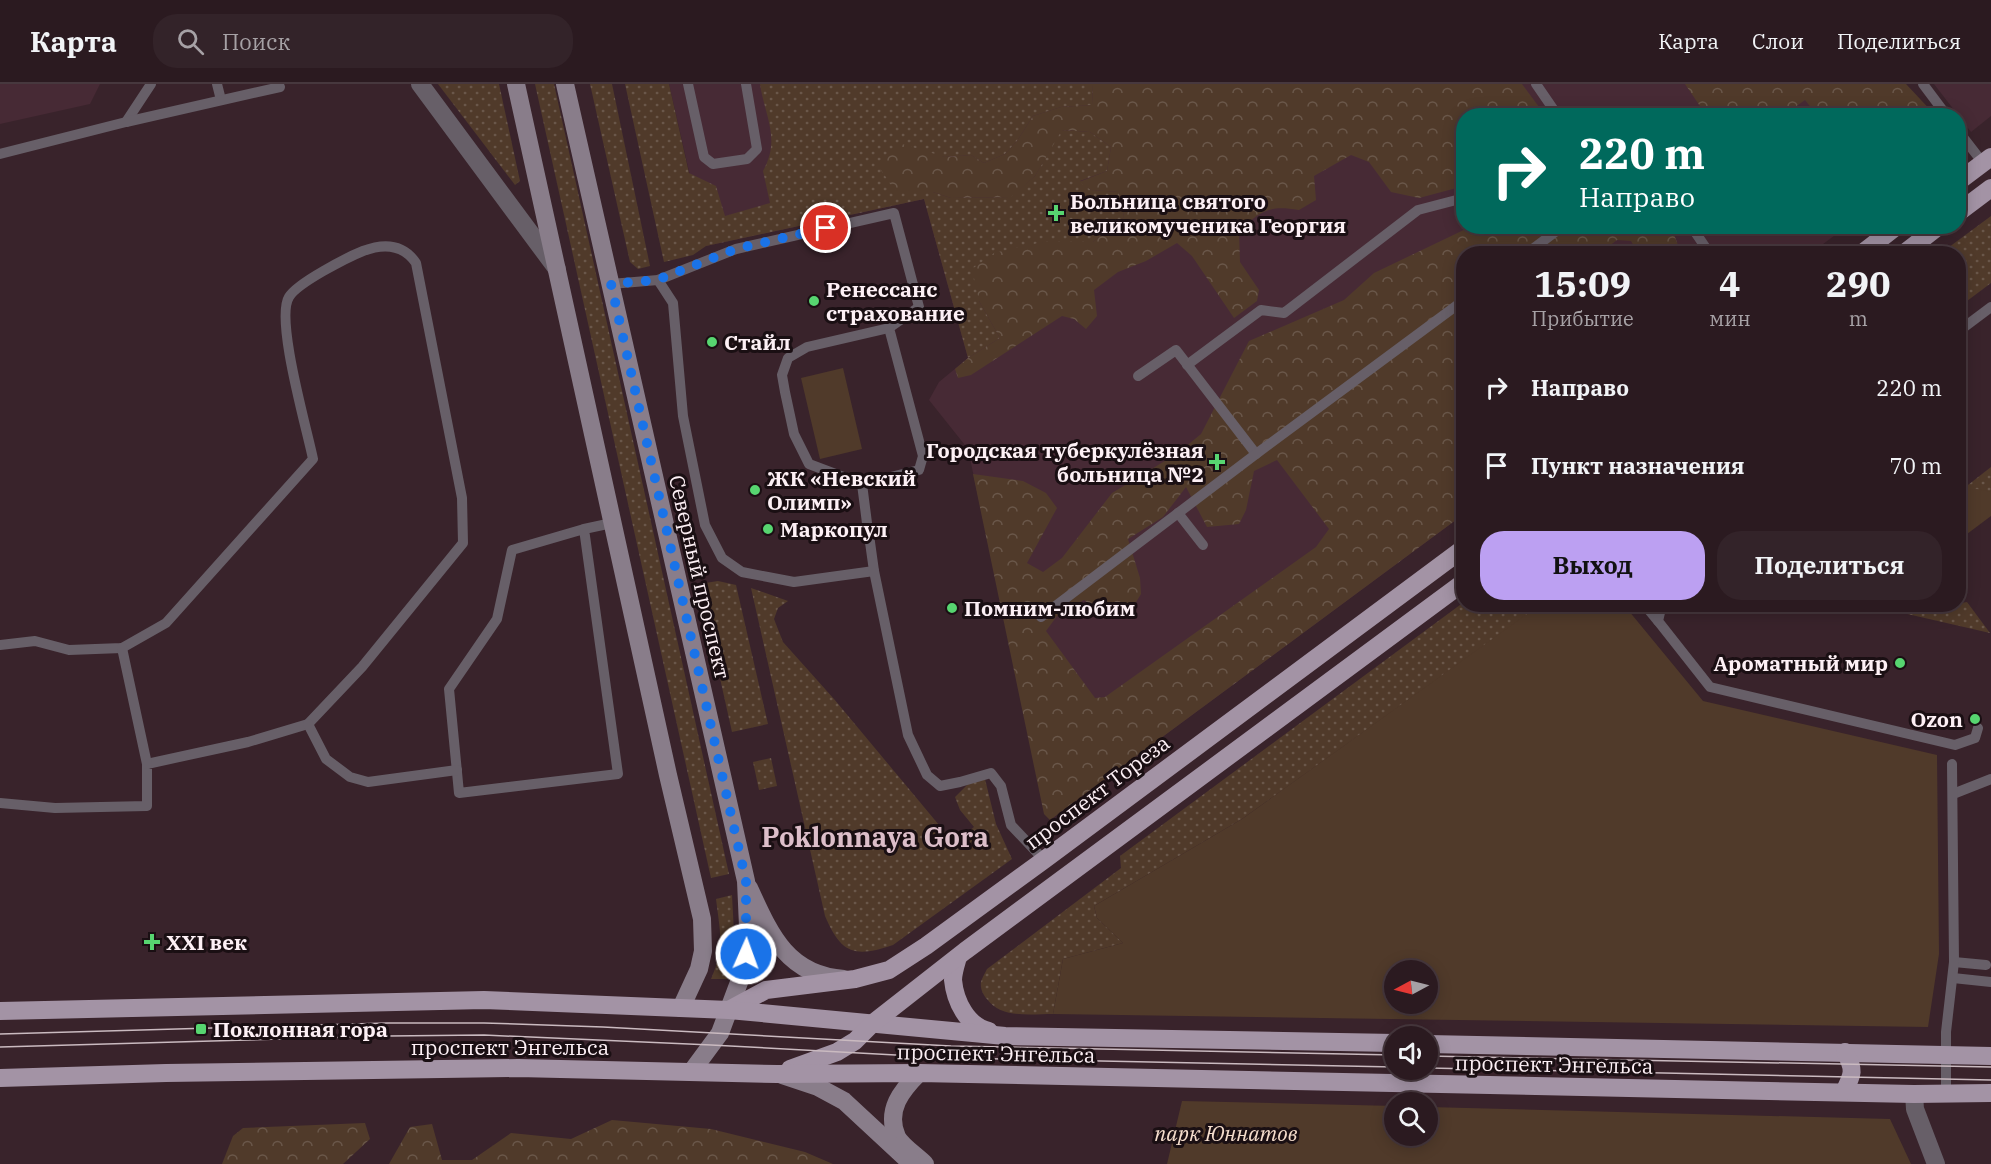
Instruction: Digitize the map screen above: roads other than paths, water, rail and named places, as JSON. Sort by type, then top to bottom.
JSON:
[{"type":"main road","points":[[516,84],[702,920],[703,951],[699,969],[681,1008]]},
{"type":"main road","name":"Северный проспект","points":[[565,84],[746,881],[746,954],[742,976],[720,1033],[692,1071]]},
{"type":"main road","points":[[1966,176],[1987,160]]},
{"type":"main road","points":[[1966,207],[1991,188]]},
{"type":"main road","points":[[1871,246],[1887,234]]},
{"type":"main road","points":[[1913,246],[1929,234]]},
{"type":"main road","name":"проспект Тореза","points":[[729,1010],[766,990],[855,979],[889,970],[926,946],[1044,860],[1456,554]]},
{"type":"main road","points":[[777,1074],[837,1052],[855,1041],[873,1023],[958,957],[1456,588]]},
{"type":"main road","points":[[746,881],[769,931],[784,952],[804,968],[829,978],[855,979]]},
{"type":"main road","points":[[958,957],[953,978],[956,999],[967,1017],[984,1030],[1005,1036]]},
{"type":"main road","name":"проспект Энгельса","points":[[0,1011],[484,1000],[729,1010],[1005,1036],[1384,1043]]},
{"type":"main road","name":"проспект Энгельса","points":[[1438,1044],[1991,1056]]},
{"type":"main road","points":[[1844,1092],[1852,1077],[1852,1065],[1845,1052]]},
{"type":"main road","name":"проспект Энгельса","points":[[0,1078],[518,1068],[777,1074],[919,1073],[1914,1094],[1991,1093]]},
{"type":"main road","points":[[919,1073],[900,1092],[894,1108],[894,1124],[898,1138],[925,1164]]},
{"type":"main road","points":[[777,1074],[818,1087],[844,1101],[912,1164]]},
{"type":"street","points":[[420,84],[557,269]]},
{"type":"street","points":[[1914,1094],[1915,1109],[1936,1164]]},
{"type":"lane","points":[[126,122],[151,84]]},
{"type":"lane","points":[[218,84],[221,100]]},
{"type":"lane","points":[[687,84],[704,157],[712,164],[747,159],[757,149],[746,84]]},
{"type":"lane","points":[[1536,84],[1552,108]]},
{"type":"lane","points":[[1923,84],[1941,108]]},
{"type":"lane","points":[[0,154],[280,87]]},
{"type":"lane","points":[[1966,139],[1987,160]]},
{"type":"lane","points":[[1187,365],[1261,310],[1284,313],[1418,210],[1456,200]]},
{"type":"lane","points":[[611,284],[657,280],[736,249],[894,213],[919,308],[889,328],[807,347],[788,358],[782,375],[794,434],[809,464],[862,484],[919,470],[923,456],[889,328]]},
{"type":"lane","points":[[1537,246],[1552,234]]},
{"type":"lane","points":[[0,645],[35,641],[69,650],[122,648],[166,623],[313,459],[286,336],[285,314],[289,297],[311,280],[364,250],[384,245],[401,248],[410,254],[416,263],[462,498],[463,543],[362,666],[308,723],[248,742],[147,764]]},
{"type":"lane","points":[[657,280],[673,303],[685,426],[705,525],[722,558],[742,572],[794,582],[874,571]]},
{"type":"lane","points":[[1041,617],[1456,306]]},
{"type":"lane","points":[[1966,326],[1991,308]]},
{"type":"lane","points":[[1138,376],[1176,350],[1256,454]]},
{"type":"lane","points":[[862,484],[867,523]]},
{"type":"lane","points":[[1178,513],[1203,545]]},
{"type":"lane","points":[[584,529],[618,774],[459,793],[448,689],[497,619],[512,550],[584,529],[612,523]]},
{"type":"lane","points":[[869,535],[874,571],[908,735],[927,775],[940,786],[991,773],[1001,786],[1011,825],[1044,860]]},
{"type":"lane","points":[[1651,612],[1710,687],[1955,745],[1975,738],[1977,728]]},
{"type":"lane","points":[[1658,621],[1660,612]]},
{"type":"lane","points":[[0,803],[55,808],[147,806],[147,764],[122,648]]},
{"type":"lane","points":[[308,723],[326,759],[350,777],[368,782],[457,770]]},
{"type":"lane","points":[[1946,1093],[1945,1054],[1954,962],[1952,764]]},
{"type":"lane","points":[[1953,794],[1991,779]]},
{"type":"lane","points":[[1954,962],[1986,965]]},
{"type":"lane","points":[[1953,978],[1991,982]]},
{"type":"tram line","points":[[0,1034],[388,1023],[484,1023],[603,1027],[951,1046],[1384,1055]]},
{"type":"tram line","points":[[0,1047],[484,1035],[951,1058],[1384,1067]]},
{"type":"tram line","points":[[1438,1056],[1991,1067]]},
{"type":"tram line","points":[[1438,1068],[1991,1080]]},
{"type":"place","name":"Больница святого великомученика Георгия","points":[[1056,213]]},
{"type":"place","name":"Ренессанс страхование","points":[[814,301]]},
{"type":"place","name":"Стайл","points":[[712,342]]},
{"type":"place","name":"Городская туберкулёзная больница №2","points":[[1217,462]]},
{"type":"place","name":"ЖК «Невский Олимп»","points":[[755,490]]},
{"type":"place","name":"Маркопул","points":[[768,529]]},
{"type":"place","name":"Помним-любим","points":[[952,608]]},
{"type":"place","name":"Ароматный мир","points":[[1900,663]]},
{"type":"place","name":"Ozon","points":[[1975,719]]},
{"type":"place","name":"XXI век","points":[[152,942]]},
{"type":"place","name":"Поклонная гора","points":[[201,1029]]},
{"type":"district","name":"Poklonnaya Gora","points":[[875,836]]},
{"type":"park label","name":"парк Юннатов","points":[[1226,1133]]}]
